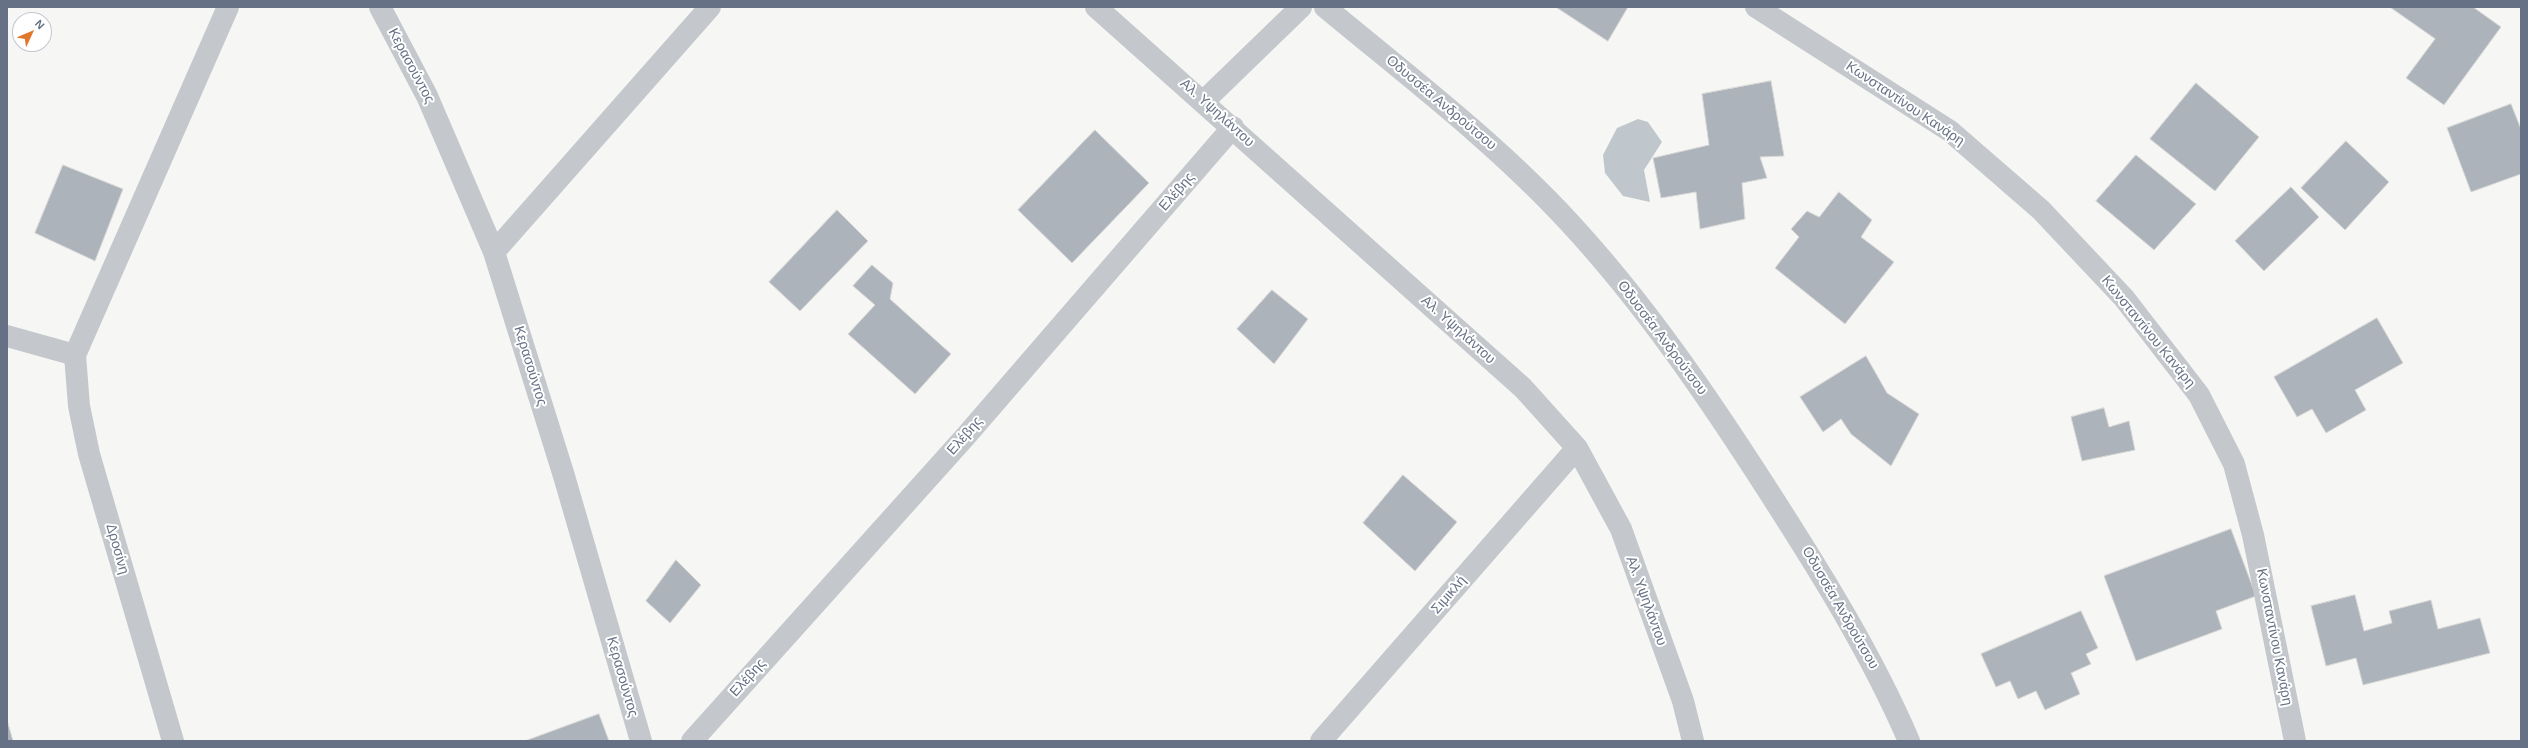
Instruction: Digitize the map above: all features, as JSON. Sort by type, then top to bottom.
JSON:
[{"type":"street","points":[[7,336],[75,355],[228,7]]},
{"type":"street","name":"Κερασούντος","points":[[380,7],[427,96],[494,252],[564,476],[641,741]]},
{"type":"street","points":[[494,252],[710,7]]},
{"type":"street","name":"Αλ. Υψηλάντου","points":[[1096,7],[1204,101],[1523,388],[1577,448],[1621,530],[1683,701],[1694,741]]},
{"type":"street","points":[[1204,101],[1301,7]]},
{"type":"street","name":"Οδυσσέα Ανδρούτσου","points":[[1325,7],[1493,146],[1567,220],[1636,297],[1695,379],[1830,586],[1886,688],[1909,741]]},
{"type":"street","name":"Κωνσταντίνου Κανάρη","points":[[1756,7],[1950,131],[2041,210],[2124,298],[2199,395],[2234,464],[2254,535],[2295,741]]},
{"type":"street","name":"Ελέβης","points":[[692,741],[965,436],[1233,127]]},
{"type":"street","name":"Δροσίνη","points":[[75,355],[79,406],[89,454],[173,741]]},
{"type":"street","name":"Σιμικλή","points":[[1321,741],[1577,448]]},
{"type":"shaded area","points":[[1638,119],[1648,122],[1662,142],[1644,170],[1650,202],[1623,196],[1605,173],[1603,155],[1617,128]]},
{"type":"building","points":[[1556,7],[1628,7],[1608,41]]},
{"type":"building","points":[[2390,7],[2473,7],[2501,27],[2444,105],[2406,78],[2435,39]]},
{"type":"building","points":[[1771,81],[1784,156],[1760,157],[1767,178],[1742,183],[1745,219],[1700,229],[1696,192],[1661,198],[1653,158],[1709,145],[1702,94]]},
{"type":"building","points":[[2196,83],[2259,137],[2215,191],[2150,139]]},
{"type":"building","points":[[2511,104],[2521,129],[2521,174],[2471,192],[2447,128]]},
{"type":"building","points":[[1095,130],[1149,183],[1072,263],[1018,210]]},
{"type":"building","points":[[2346,141],[2389,182],[2345,230],[2301,188]]},
{"type":"building","points":[[2136,155],[2196,204],[2154,250],[2096,201]]},
{"type":"building","points":[[63,165],[123,189],[95,261],[35,233]]},
{"type":"building","points":[[2291,187],[2319,217],[2264,271],[2235,241]]},
{"type":"building","points":[[1839,192],[1872,220],[1861,237],[1894,262],[1845,324],[1775,268],[1799,237],[1791,229],[1807,211],[1819,217]]},
{"type":"building","points":[[837,210],[868,241],[800,311],[769,282]]},
{"type":"building","points":[[872,265],[893,283],[890,299],[951,354],[915,394],[848,334],[875,305],[853,286]]},
{"type":"building","points":[[1272,290],[1308,319],[1274,364],[1237,329]]},
{"type":"building","points":[[2377,318],[2403,363],[2355,390],[2366,410],[2326,433],[2312,409],[2297,417],[2274,377]]},
{"type":"building","points":[[1866,356],[1887,393],[1919,414],[1891,466],[1851,434],[1841,419],[1823,432],[1800,397]]},
{"type":"building","points":[[2104,408],[2109,427],[2129,421],[2135,450],[2082,461],[2071,417]]},
{"type":"building","points":[[1403,475],[1457,522],[1415,571],[1363,523]]},
{"type":"building","points":[[2231,529],[2256,596],[2216,611],[2222,629],[2136,661],[2104,576]]},
{"type":"building","points":[[676,560],[701,585],[670,623],[646,601]]},
{"type":"building","points":[[2355,595],[2364,631],[2392,623],[2389,611],[2431,600],[2438,629],[2480,618],[2490,653],[2363,685],[2356,658],[2326,666],[2311,606]]},
{"type":"building","points":[[2081,611],[2098,648],[2086,654],[2091,664],[2071,673],[2080,694],[2045,710],[2036,691],[2018,699],[2010,681],[1996,687],[1981,654]]},
{"type":"building","points":[[599,714],[609,741],[525,741]]},
{"type":"building","points":[[7,720],[13,741],[7,741]]}]
